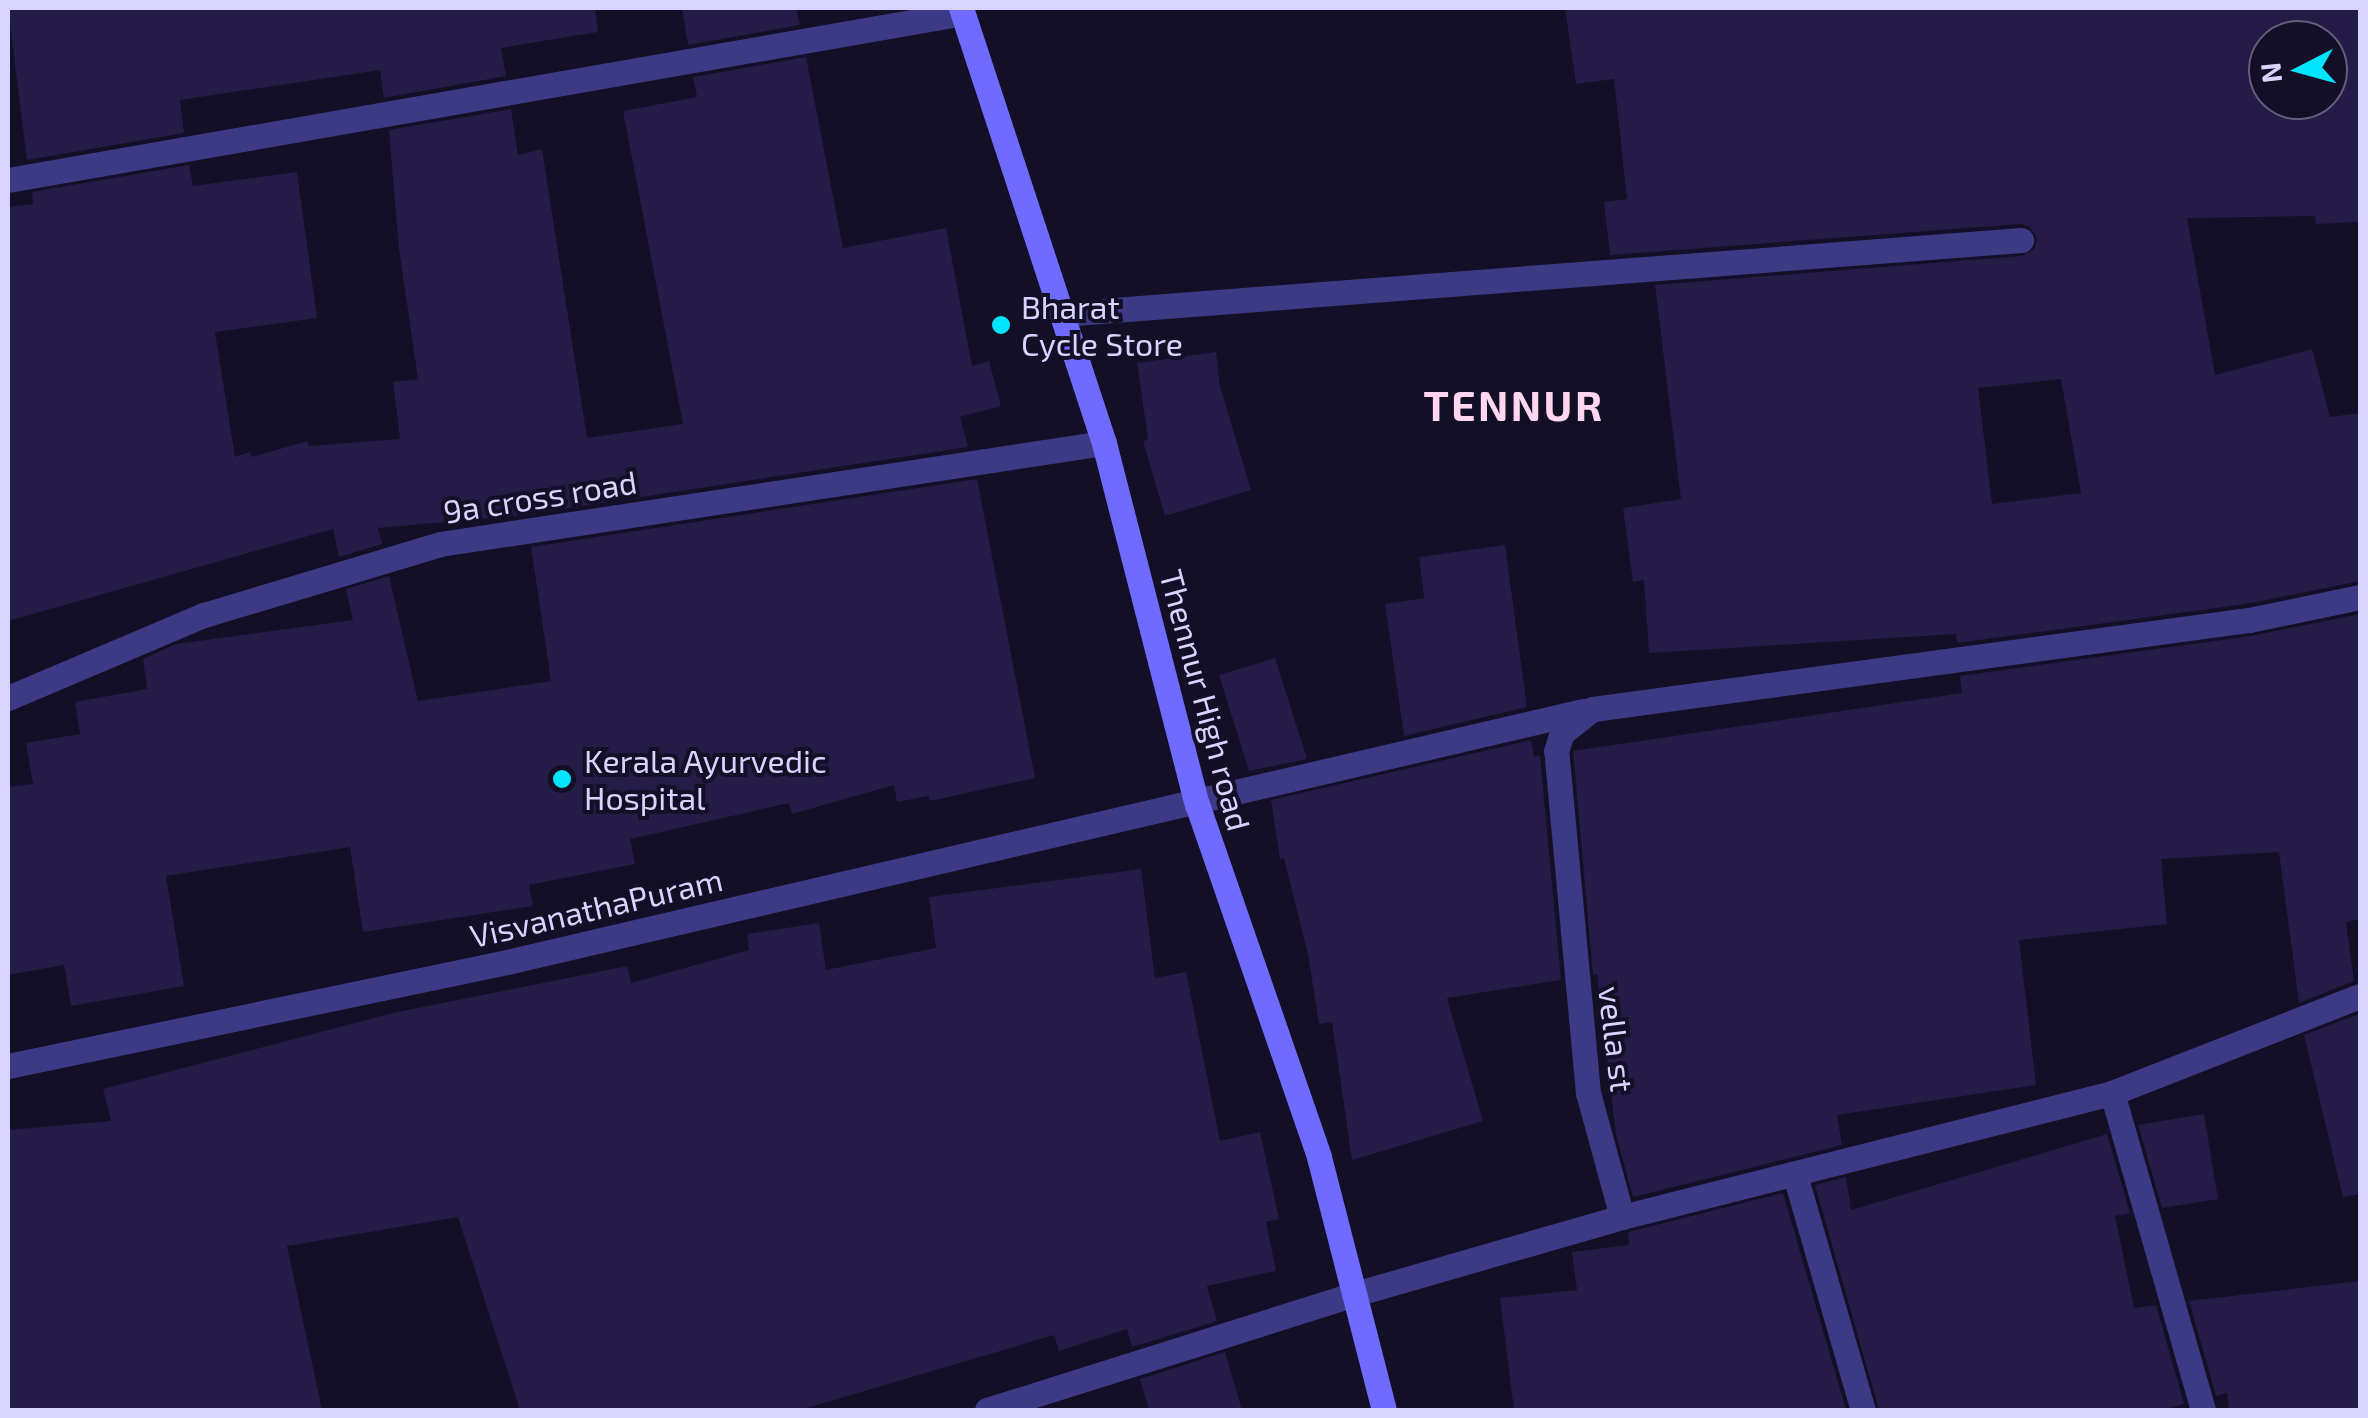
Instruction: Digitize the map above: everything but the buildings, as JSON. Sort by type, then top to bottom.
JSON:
[{"type":"main road","name":"Thennur High road","points":[[962,10],[1104,443],[1197,804],[1319,1156],[1384,1410]]},
{"type":"street","points":[[8,180],[962,10]]},
{"type":"street","points":[[1062,314],[2020,240]]},
{"type":"street","name":"9a cross road","points":[[8,698],[204,615],[440,544],[1104,443]]},
{"type":"street","points":[[1593,709],[2249,620],[2360,597]]},
{"type":"street","name":"VisvanathaPuram","points":[[8,1066],[507,962],[1593,709]]},
{"type":"street","name":"vella st","points":[[1593,709],[1562,732],[1556,776],[1588,1093],[1622,1217]]},
{"type":"street","points":[[987,1410],[1355,1294],[1622,1217],[2112,1093],[2360,996]]},
{"type":"street","points":[[2112,1093],[2203,1410]]},
{"type":"street","points":[[1796,1175],[1863,1410]]},
{"type":"place","name":"Bharat Cycle Store","points":[[1001,325]]},
{"type":"place","name":"Kerala Ayurvedic Hospital","points":[[562,779]]},
{"type":"district","name":"TENNUR","points":[[1514,404]]}]
